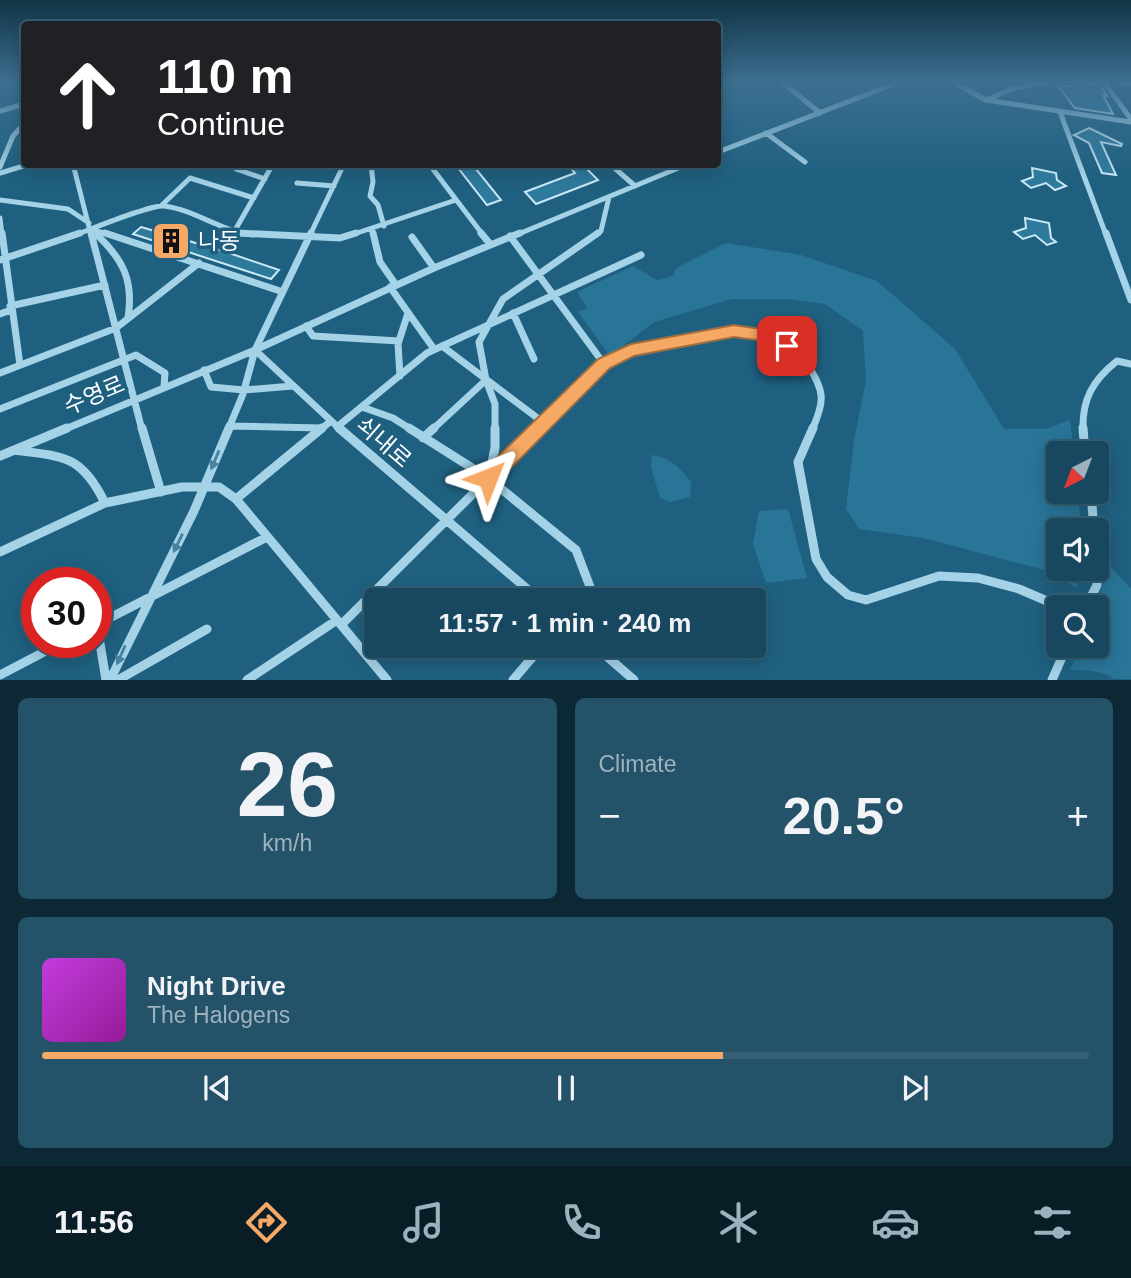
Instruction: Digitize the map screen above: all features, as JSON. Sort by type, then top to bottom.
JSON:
[{"type":"street","points":[[721,151],[818,114]]},
{"type":"street","points":[[1061,114],[1131,300]]},
{"type":"street","points":[[1079,114],[1131,121]]},
{"type":"street","points":[[0,167],[13,136],[21,127]]},
{"type":"street","points":[[766,133],[805,162]]},
{"type":"street","points":[[0,173],[21,167]]},
{"type":"street","points":[[74,168],[133,399],[160,492]]},
{"type":"street","points":[[234,232],[271,168]]},
{"type":"street","points":[[108,680],[203,488],[244,390],[255,351],[342,168]]},
{"type":"street","points":[[371,168],[373,182],[370,196],[378,205],[384,226]]},
{"type":"street","points":[[433,168],[491,244]]},
{"type":"street","points":[[615,168],[635,186]]},
{"type":"street","name":"수영로","points":[[0,455],[255,351],[434,268],[678,168]]},
{"type":"street","points":[[236,169],[265,179]]},
{"type":"street","points":[[3,259],[90,226],[162,205],[190,178],[254,198]]},
{"type":"street","points":[[298,183],[334,186]]},
{"type":"street","points":[[488,478],[495,448],[495,404],[486,380],[479,342],[503,299],[601,231],[609,197]]},
{"type":"street","points":[[0,200],[68,209],[90,226],[122,269],[131,292],[128,318]]},
{"type":"street","points":[[162,205],[224,225],[234,232],[340,238],[384,226],[456,200]]},
{"type":"street","points":[[0,218],[4,285],[11,308],[20,365]]},
{"type":"street","points":[[90,226],[283,292]]},
{"type":"street","points":[[372,229],[380,262],[408,313],[438,347],[544,423]]},
{"type":"street","points":[[510,236],[604,364]]},
{"type":"street","points":[[412,237],[434,268]]},
{"type":"street","points":[[229,426],[322,428],[334,424],[362,407],[438,347],[641,256]]},
{"type":"street","points":[[0,373],[116,328],[199,263]]},
{"type":"street","points":[[0,314],[11,308],[105,285]]},
{"type":"street","points":[[400,376],[396,360],[401,326],[408,313]]},
{"type":"street","points":[[513,313],[534,359]]},
{"type":"street","points":[[306,326],[313,336],[399,341]]},
{"type":"street","points":[[247,680],[339,623],[604,364],[631,351],[734,331],[774,337],[800,355],[817,379],[823,405],[798,462],[816,559],[827,577],[848,595],[866,600],[939,576],[978,578],[1019,589],[1046,601]]},
{"type":"street","name":"쇠내로","points":[[255,351],[334,424],[527,588]]},
{"type":"street","points":[[0,409],[136,355],[164,373],[164,386]]},
{"type":"street","points":[[1083,441],[1080,418],[1091,387],[1105,370],[1117,361],[1131,364]]},
{"type":"street","points":[[204,370],[211,387],[244,390],[293,386]]},
{"type":"street","points":[[423,438],[486,380]]},
{"type":"street","points":[[362,407],[393,418],[488,478],[576,550],[590,588]]},
{"type":"street","points":[[236,499],[322,428]]},
{"type":"street","points":[[13,450],[62,458],[82,465],[95,482],[105,503]]},
{"type":"street","points":[[0,552],[105,503],[182,487],[219,487],[236,499],[387,680]]},
{"type":"street","points":[[112,617],[267,537]]},
{"type":"street","points":[[118,680],[207,629]]},
{"type":"street","points":[[0,675],[32,658]]},
{"type":"street","points":[[103,658],[108,680]]},
{"type":"street","points":[[513,680],[532,658]]},
{"type":"street","points":[[609,658],[634,680]]},
{"type":"street","points":[[1052,680],[1062,658]]},
{"type":"shaded area","points":[[726,243],[801,255],[877,281],[955,349],[1004,429],[1046,429],[1070,420],[1073,441],[1046,441],[1046,504],[1079,504],[1080,518],[1046,518],[1046,570],[923,538],[859,529],[846,509],[854,441],[866,380],[863,331],[825,304],[788,299],[732,299],[654,322],[610,356],[578,312],[587,308],[577,292],[633,266],[657,280],[673,276],[676,268]]},
{"type":"shaded area","points":[[652,455],[670,461],[683,472],[691,482],[690,497],[670,502],[660,498],[651,467]]},
{"type":"shaded area","points":[[788,509],[807,578],[766,583],[753,544],[759,511]]},
{"type":"shaded area","points":[[1110,566],[1131,589],[1131,679],[1114,679],[1087,670],[1070,670],[1075,658],[1109,658],[1109,595],[1099,595],[1104,581],[1109,581]]},
{"type":"shaded area","points":[[1065,581],[1079,581],[1076,588]]},
{"type":"building","points":[[1089,128],[1122,144],[1101,142],[1116,175],[1102,173],[1089,143],[1074,135]]},
{"type":"building","points":[[458,168],[475,168],[501,200],[487,205]]},
{"type":"building","points":[[571,168],[586,168],[598,180],[536,204],[525,192],[575,173]]},
{"type":"building","points":[[1032,168],[1056,173],[1057,180],[1066,186],[1055,190],[1046,183],[1031,188],[1022,181],[1033,177]]},
{"type":"building","points":[[1025,218],[1049,223],[1051,238],[1056,242],[1047,245],[1035,235],[1023,239],[1014,232],[1026,228]]},
{"type":"building","points":[[141,227],[279,270],[271,279],[133,234]]},
{"type":"place","name":"나동","points":[[171,241]]},
{"type":"route","points":[[488,478],[604,364],[631,351],[734,331],[774,337],[787,346]]}]
